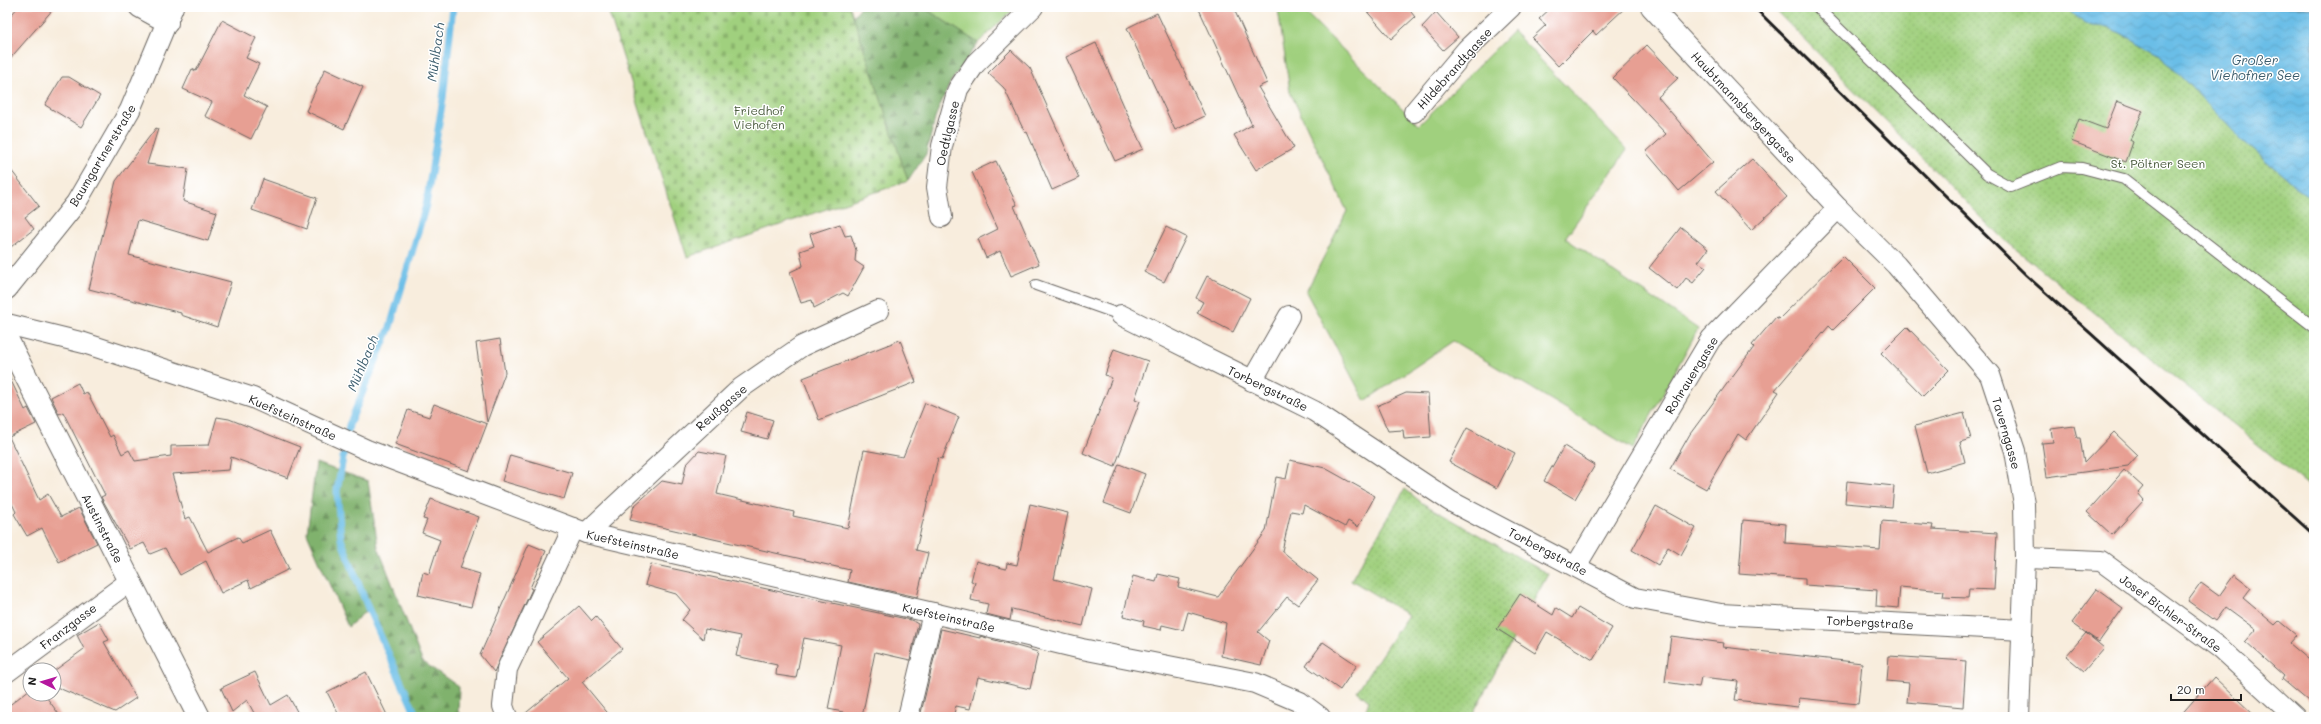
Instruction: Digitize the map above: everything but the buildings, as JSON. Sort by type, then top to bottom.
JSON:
[{"type":"main road","name":"Austinstraße","points":[[7,339],[199,717]]},
{"type":"street","points":[[139,7],[170,15]]},
{"type":"street","name":"Oedtlgasse","points":[[942,217],[938,180],[948,119],[958,89],[975,64],[1033,7]]},
{"type":"street","name":"Hildebrandtgasse","points":[[1414,112],[1467,49],[1511,7]]},
{"type":"street","name":"Haubtmannsbergergasse","points":[[1651,7],[1838,208]]},
{"type":"street","name":"Baumgartnerstraße","points":[[7,289],[76,203],[130,110],[170,15]]},
{"type":"street","name":"Taverngasse","points":[[1838,208],[1896,265],[1990,375],[2015,450],[2024,504],[2025,558],[2019,717]]},
{"type":"street","name":"Rohrauergasse","points":[[1576,566],[1711,339],[1838,208]]},
{"type":"street","name":"Reußgasse","points":[[579,531],[742,388],[802,346],[878,311]]},
{"type":"street","name":"Torbergstraße","points":[[1121,315],[1314,411],[1450,501],[1635,598],[1721,614],[2022,630]]},
{"type":"street","points":[[1252,381],[1289,316]]},
{"type":"street","name":"Kuefsteinstraße","points":[[7,324],[84,343],[253,398],[367,450],[579,531],[1082,649],[1255,683],[1300,702],[1320,717]]},
{"type":"street","name":"Kuefsteinstraße","points":[[507,717],[503,706],[507,669],[579,531]]},
{"type":"street","name":"Josef Bichler-Straße","points":[[2025,558],[2101,561],[2221,649],[2295,717]]},
{"type":"street","name":"Franzgasse","points":[[7,672],[130,581]]},
{"type":"street","points":[[908,717],[933,613]]},
{"type":"lane","points":[[1816,7],[1987,174],[2011,187],[2061,167],[2082,168],[2124,179],[2314,327]]},
{"type":"lane","points":[[1036,285],[1121,315]]},
{"type":"green space","name":"Friedhof Viehofen","points":[[607,7],[850,7],[908,181],[687,257]]},
{"type":"green space","points":[[861,7],[923,7],[978,43],[950,83],[936,115],[926,154],[908,181],[853,16]]},
{"type":"green space","points":[[923,7],[1016,7],[978,43]]},
{"type":"green space","points":[[1280,7],[1300,7],[1419,125],[1513,31],[1627,150],[1565,238],[1698,329],[1633,449],[1453,341],[1365,401],[1306,292],[1347,211],[1290,92],[1278,9]]},
{"type":"green space","name":"St. Pöltner Seen","points":[[1772,7],[2314,7],[2314,490],[2002,238]]},
{"type":"green space","points":[[316,463],[368,481],[378,547],[422,661],[459,687],[458,711],[461,717],[418,717],[368,609],[348,627],[307,533]]},
{"type":"green space","points":[[1405,489],[1422,503],[1548,574],[1471,717],[1368,717],[1364,715],[1369,701],[1357,691],[1408,615],[1351,580]]},
{"type":"water","name":"Großer Viehofner See","points":[[2065,7],[2314,7],[2314,202],[2243,141],[2159,54],[2108,27],[2092,26],[2078,19]]},
{"type":"waterway","name":"Mühlbach","points":[[417,717],[368,608],[341,539],[337,491],[349,425],[390,327],[426,205],[443,98],[453,7]]},
{"type":"railway","points":[[1754,7],[2026,275],[2314,535]]}]
